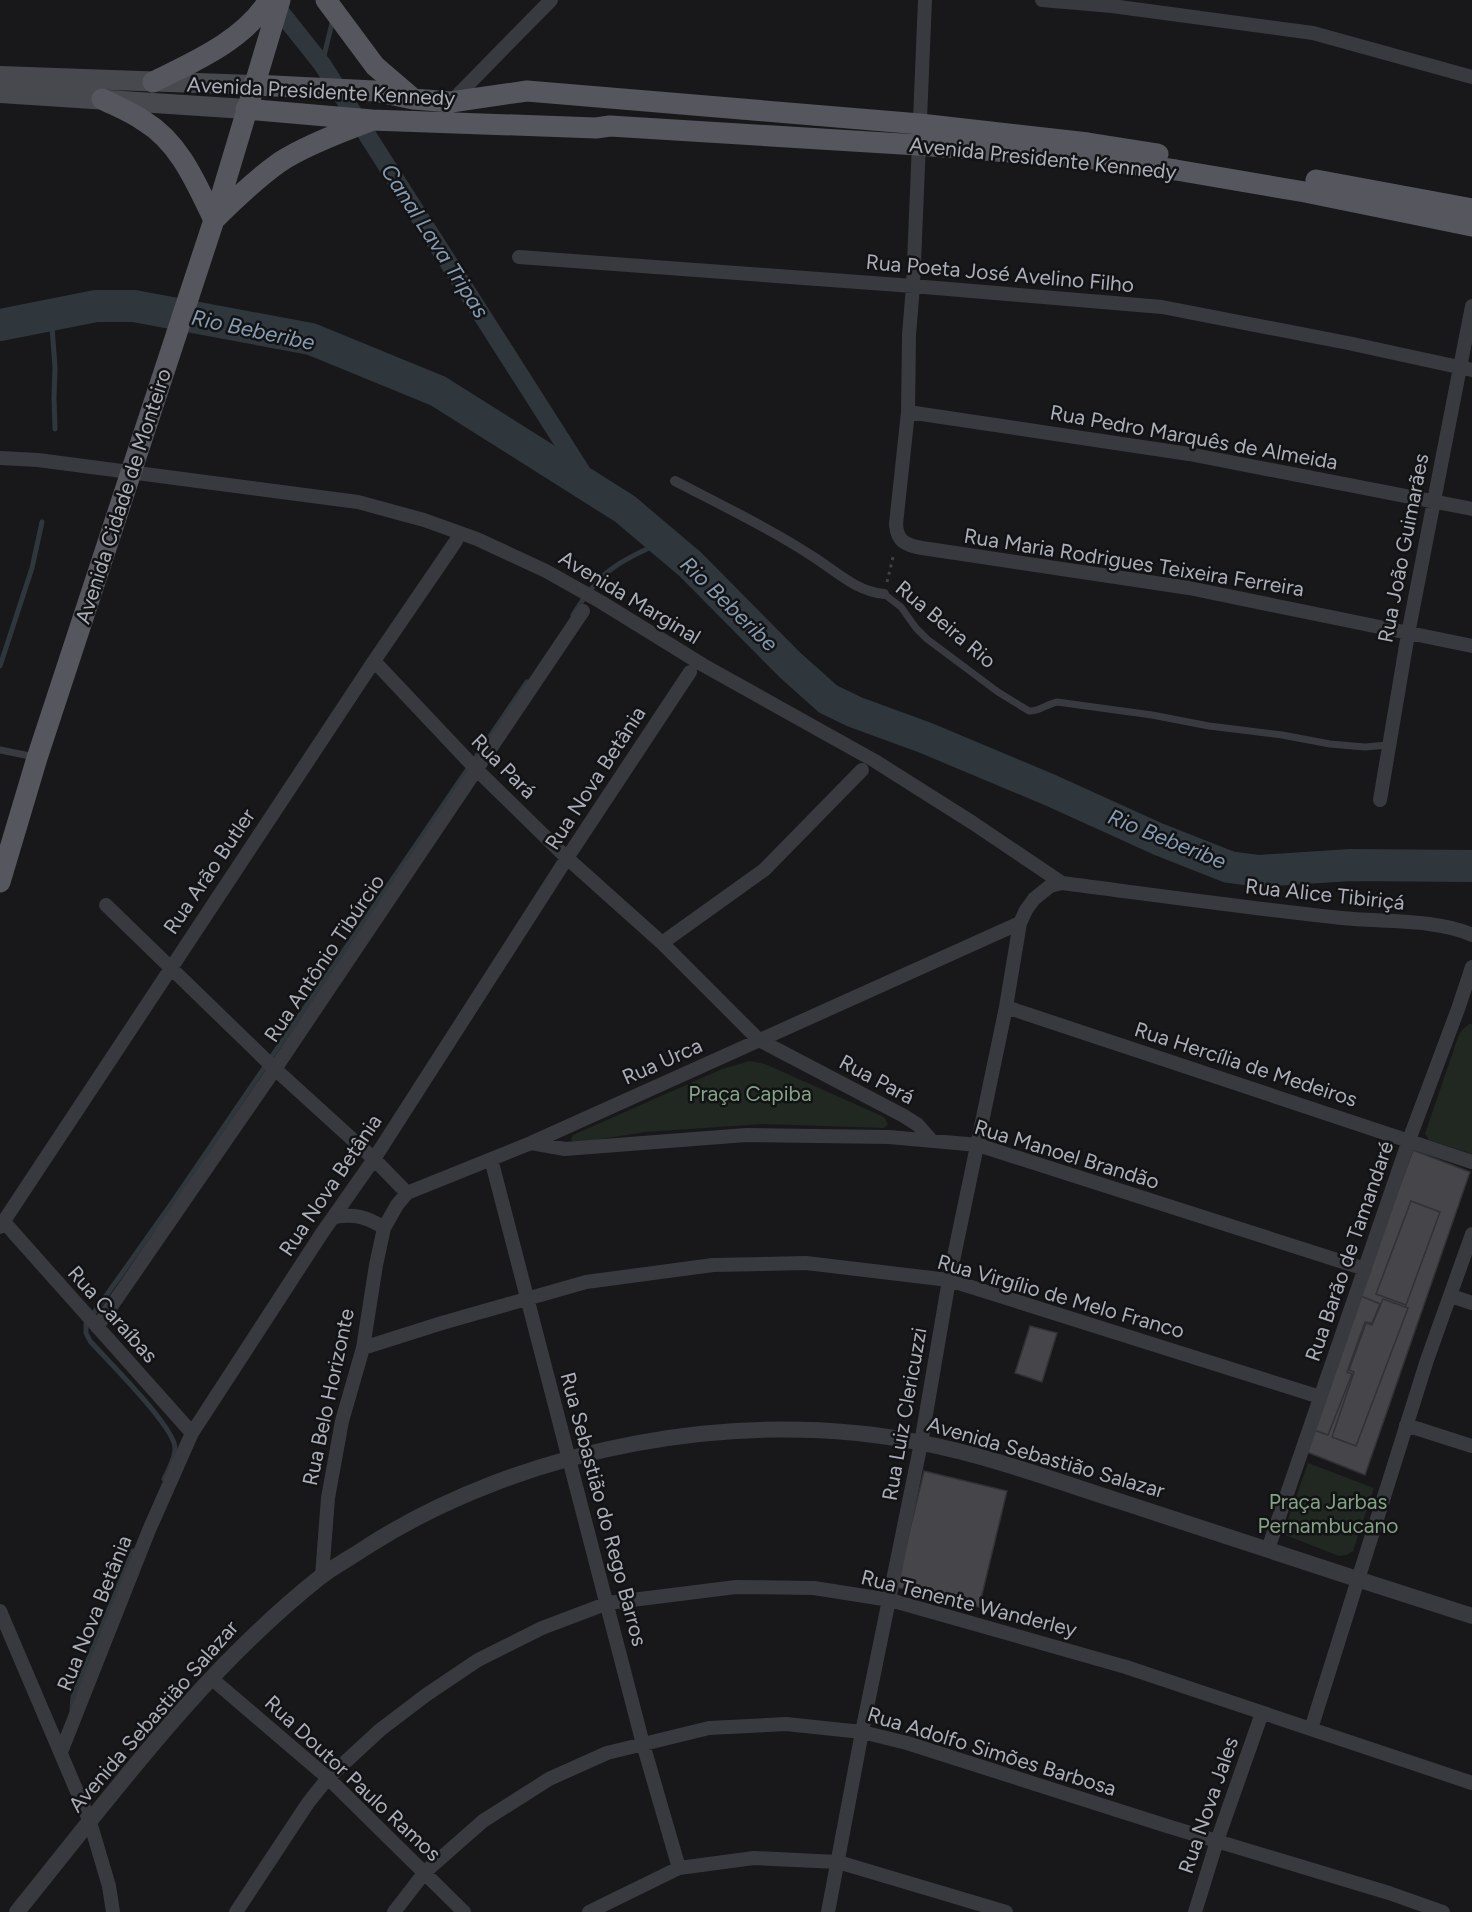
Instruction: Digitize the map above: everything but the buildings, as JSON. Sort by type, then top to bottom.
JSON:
[{"type":"main road","points":[[326,0],[384,75],[413,99]]},
{"type":"main road","points":[[153,82],[213,52],[272,6]]},
{"type":"main road","name":"Avenida Cidade de Monteiro","points":[[0,882],[37,758],[214,220],[253,85],[272,6]]},
{"type":"main road","name":"Avenida Presidente Kennedy","points":[[0,76],[374,91],[413,99],[451,102],[527,91],[775,111],[919,135],[1176,170],[1305,192],[1472,226]]},
{"type":"main road","name":"Avenida Presidente Kennedy","points":[[0,93],[246,109],[382,121],[459,124],[508,112],[588,114],[610,126],[919,135],[1088,143],[1302,177],[1472,209]]},
{"type":"main road","points":[[102,99],[146,122],[164,137],[188,165],[214,220],[254,182],[282,160],[339,133],[382,121]]},
{"type":"street","points":[[451,102],[550,0]]},
{"type":"street","points":[[898,537],[896,524],[908,412],[909,335],[925,0]]},
{"type":"street","points":[[1042,0],[1134,9],[1313,33],[1472,77]]},
{"type":"street","name":"Rua Poeta José Avelino Filho","points":[[519,258],[913,286],[1162,307],[1337,340],[1466,368]]},
{"type":"street","name":"Rua João Guimarães","points":[[1380,800],[1433,501],[1466,368],[1472,306]]},
{"type":"street","name":"Rua Pedro Marquês de Almeida","points":[[908,412],[1190,454],[1472,509]]},
{"type":"street","name":"Avenida Marginal","points":[[0,458],[38,460],[358,502],[423,520],[477,539],[546,571],[602,602],[703,665],[875,761],[1062,883]]},
{"type":"street","name":"Rua Beira Rio","points":[[675,481],[813,556],[846,580],[872,592],[884,594]]},
{"type":"street","name":"Rua Maria Rodrigues Teixeira Ferreira","points":[[898,537],[909,546],[1189,588],[1472,646]]},
{"type":"street","name":"Rua Arão Butler","points":[[2,1225],[170,968],[456,541]]},
{"type":"street","name":"Rua Antônio Tibúrcio","points":[[97,1327],[274,1069],[475,768],[584,611]]},
{"type":"street","name":"Rua Pará","points":[[374,661],[475,768],[567,858],[662,944],[759,1040],[904,1116],[918,1125],[933,1141]]},
{"type":"street","name":"Rua Nova Betânia","points":[[61,1752],[149,1530],[192,1433],[333,1217],[374,1159],[567,858],[690,672]]},
{"type":"street","points":[[662,944],[764,870],[862,770]]},
{"type":"street","points":[[1020,923],[1034,899],[1050,886],[1062,883]]},
{"type":"street","name":"Rua Alice Tibiriçá","points":[[1062,883],[1253,908],[1446,926],[1470,934]]},
{"type":"street","points":[[106,906],[274,1069],[374,1159],[407,1193],[384,1228],[362,1216],[333,1217]]},
{"type":"street","name":"Rua Luiz Clericuzzi","points":[[828,1912],[862,1732],[891,1600],[949,1280],[1006,1007],[1020,923]]},
{"type":"street","name":"Rua Urca","points":[[407,1193],[531,1143],[1020,923]]},
{"type":"street","name":"Rua Barão de Tamandaré","points":[[1268,1549],[1409,1140],[1472,967]]},
{"type":"street","name":"Rua Hercília de Medeiros","points":[[1006,1007],[1472,1162]]},
{"type":"street","points":[[1458,1009],[1472,1014]]},
{"type":"street","name":"Rua Manoel Brandão","points":[[531,1143],[565,1149],[746,1135],[889,1137],[978,1145],[1365,1269]]},
{"type":"street","name":"Rua Sebastião do Rego Barros","points":[[491,1159],[643,1744],[679,1868]]},
{"type":"street","name":"Rua Caraíbas","points":[[2,1225],[192,1433]]},
{"type":"street","name":"Rua Belo Horizonte","points":[[322,1576],[328,1498],[342,1420],[363,1348],[384,1228]]},
{"type":"street","points":[[1311,1729],[1427,1359],[1472,1234]]},
{"type":"street","name":"Rua Virgílio de Melo Franco","points":[[363,1348],[586,1282],[714,1265],[806,1263],[949,1280],[1320,1397]]},
{"type":"street","points":[[1451,1296],[1472,1303]]},
{"type":"street","points":[[1406,1425],[1472,1446]]},
{"type":"street","name":"Avenida Sebastião Salazar","points":[[17,1912],[116,1788],[211,1678],[263,1626],[322,1576],[400,1526],[488,1484],[568,1458],[626,1446],[710,1433],[778,1429],[839,1432],[921,1443],[1006,1465],[1472,1616]]},
{"type":"street","name":"Rua Tenente Wanderley","points":[[236,1912],[308,1803],[328,1779],[380,1730],[478,1660],[542,1628],[608,1603],[736,1587],[814,1588],[891,1600],[1126,1667],[1472,1783]]},
{"type":"street","points":[[0,1611],[90,1822],[113,1912]]},
{"type":"street","name":"Rua Doutor Paulo Ramos","points":[[211,1678],[328,1779],[464,1912]]},
{"type":"street","name":"Rua Nova Jales","points":[[1195,1912],[1217,1841],[1262,1713]]},
{"type":"street","name":"Rua Adolfo Simões Barbosa","points":[[394,1912],[425,1872],[483,1821],[549,1779],[607,1753],[709,1728],[786,1724],[862,1732],[918,1747],[1389,1893],[1443,1912]]},
{"type":"street","points":[[589,1912],[679,1868],[754,1858],[838,1862],[1006,1912]]},
{"type":"lane","name":"Rua Beira Rio","points":[[884,594],[901,608],[927,639],[998,692],[1029,711],[1035,712],[1051,703],[1058,702],[1330,744],[1365,747],[1388,745]]},
{"type":"lane","points":[[0,750],[37,758]]},
{"type":"path","points":[[884,594],[898,537]]},
{"type":"green space","points":[[1469,1024],[1472,1024],[1472,1154],[1429,1140],[1425,1134],[1458,1037]]},
{"type":"green space","name":"Praça Capiba","points":[[750,1061],[765,1064],[884,1117],[888,1124],[884,1128],[763,1124],[646,1132],[575,1143],[571,1140],[573,1135],[722,1069]]},
{"type":"green space","name":"Praça Jarbas Pernambucano","points":[[1308,1463],[1374,1488],[1353,1551],[1347,1555],[1339,1556],[1283,1534]]},
{"type":"waterway","name":"Canal Lava Tripas","points":[[271,0],[322,64],[592,488]]},
{"type":"waterway","points":[[322,64],[333,19]]},
{"type":"waterway","name":"Rio Beberibe","points":[[0,325],[96,306],[134,306],[311,339],[438,391],[625,509],[690,564],[790,665],[828,699],[855,712],[926,738],[1050,790],[1158,839],[1229,867],[1259,871],[1351,865],[1472,866]]},
{"type":"waterway","points":[[51,314],[55,367],[55,429]]},
{"type":"waterway","points":[[0,666],[32,568],[42,522]]},
{"type":"waterway","points":[[573,615],[582,600],[601,578],[634,555],[663,542]]},
{"type":"waterway","points":[[164,1479],[175,1453],[173,1439],[153,1411],[90,1341],[86,1333],[86,1324],[174,1200],[527,682]]},
{"type":"waterway","points":[[72,1710],[73,1697],[133,1551]]}]
